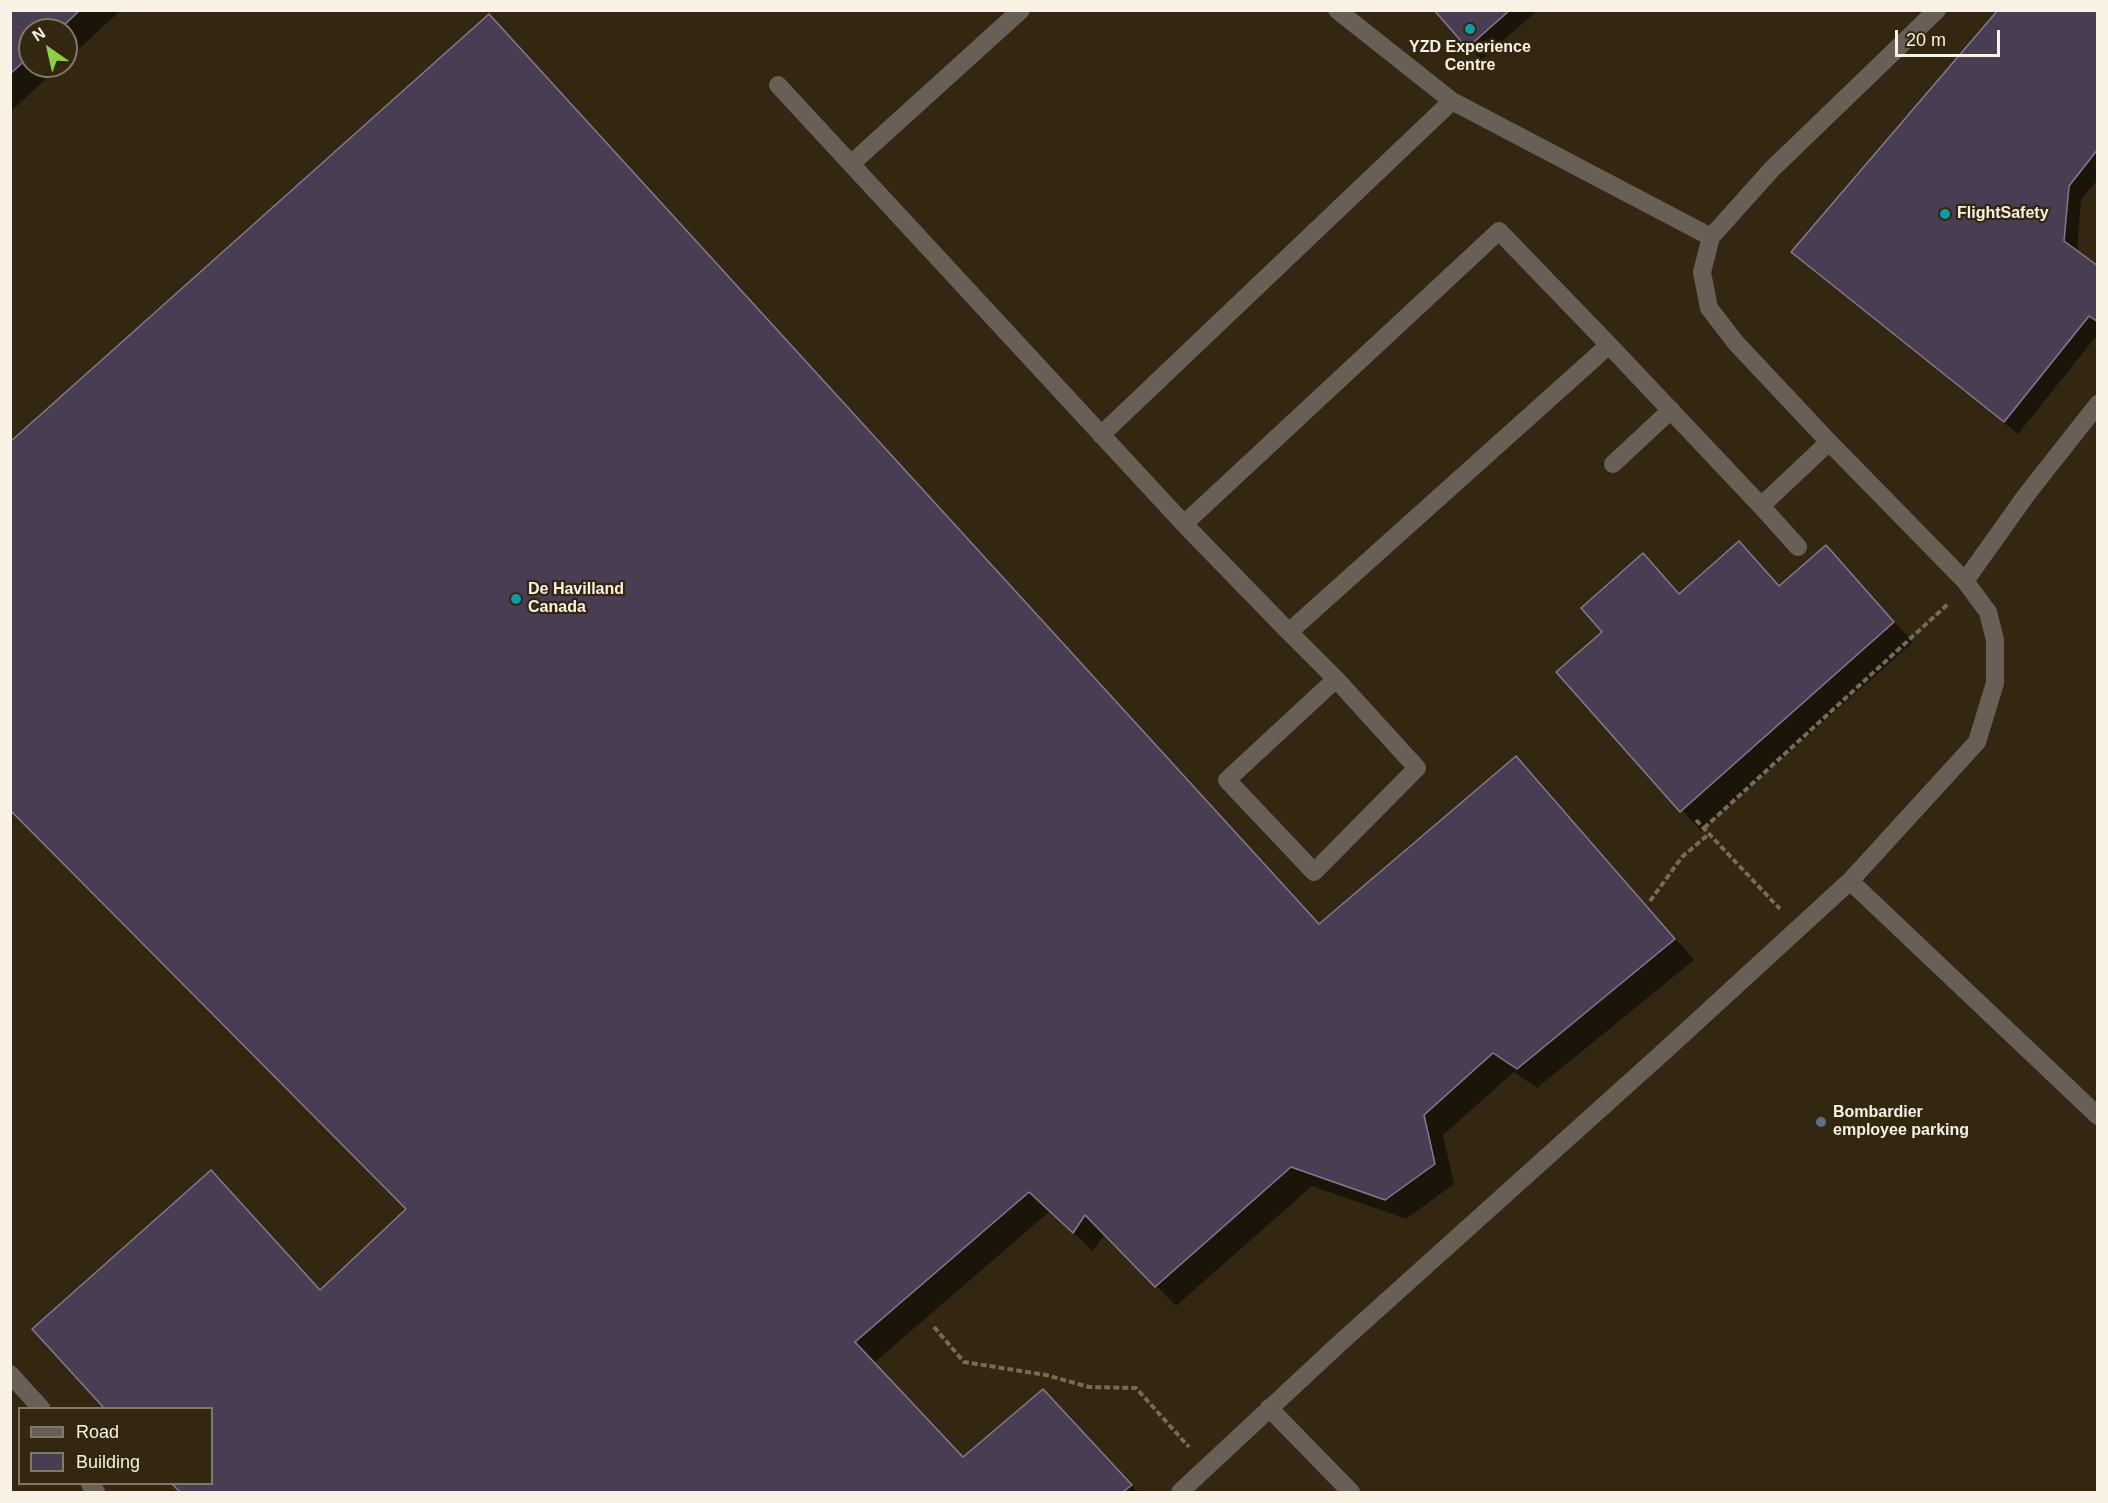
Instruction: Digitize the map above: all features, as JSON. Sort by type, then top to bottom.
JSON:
[{"type":"lane","points":[[851,164],[1021,10]]},
{"type":"lane","points":[[1337,10],[1452,101],[1711,237]]},
{"type":"lane","points":[[1180,1492],[1269,1408],[1850,881],[1977,742],[1995,682],[1995,640],[1988,612],[1967,584],[1736,343],[1709,308],[1702,272],[1711,237],[1772,169],[1937,10]]},
{"type":"lane","points":[[778,85],[1184,524],[1336,679],[1417,768],[1314,872],[1227,780],[1336,679]]},
{"type":"lane","points":[[1101,435],[1452,101]]},
{"type":"lane","points":[[1184,524],[1499,231],[1671,410],[1798,547]]},
{"type":"lane","points":[[1288,632],[1609,345]]},
{"type":"lane","points":[[1967,584],[2027,494],[2097,404]]},
{"type":"lane","points":[[1614,464],[1671,410]]},
{"type":"lane","points":[[1761,506],[1829,442]]},
{"type":"lane","points":[[1850,881],[2097,1116]]},
{"type":"lane","points":[[10,1374],[40,1407]]},
{"type":"lane","points":[[1269,1408],[1351,1492]]},
{"type":"path","points":[[1704,828],[1967,584]]},
{"type":"path","points":[[1696,820],[1798,928]]},
{"type":"path","points":[[1650,901],[1682,857],[1709,834]]},
{"type":"path","points":[[934,1327],[964,1362],[1046,1375],[1089,1387],[1136,1388],[1208,1467]]},
{"type":"building","points":[[10,10],[80,10],[72,18],[18,18],[18,67],[10,74]]},
{"type":"building","name":"YZD Experience Centre","points":[[1434,10],[1510,10],[1467,48]]},
{"type":"building","name":"FlightSafety","points":[[1998,10],[2098,10],[2098,149],[2069,186],[2064,241],[2098,266],[2098,322],[2089,316],[2004,422],[1791,252]]},
{"type":"building","name":"De Havilland Canada","points":[[489,14],[1319,924],[1516,756],[1675,939],[1517,1069],[1493,1053],[1424,1115],[1435,1164],[1385,1200],[1291,1167],[1155,1287],[1085,1215],[1073,1233],[1029,1192],[855,1342],[963,1457],[1043,1389],[1132,1485],[1123,1492],[180,1492],[173,1485],[213,1485],[213,1407],[103,1407],[32,1329],[211,1170],[320,1290],[406,1209],[10,810],[10,442]]},
{"type":"building","points":[[1739,541],[1779,586],[1826,545],[1894,622],[1680,812],[1556,672],[1602,632],[1581,608],[1643,553],[1679,594]]},
{"type":"place","name":"YZD Experience Centre","points":[[1470,29]]},
{"type":"place","name":"FlightSafety","points":[[1945,214]]},
{"type":"place","name":"De Havilland Canada","points":[[516,599]]},
{"type":"place","name":"Bombardier employee parking","points":[[1821,1122]]}]
